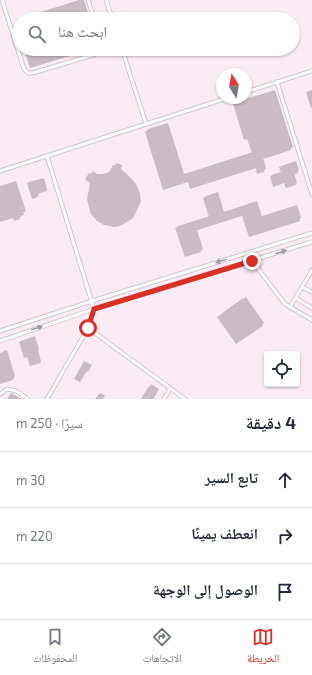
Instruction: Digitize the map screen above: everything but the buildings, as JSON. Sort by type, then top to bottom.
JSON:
[{"type":"lane","points":[[1,0],[12,33]]},
{"type":"lane","points":[[88,0],[92,12]]},
{"type":"lane","points":[[106,0],[111,12]]},
{"type":"lane","points":[[20,56],[24,69],[28,73],[33,73],[89,56]]},
{"type":"lane","points":[[124,56],[146,124]]},
{"type":"lane","points":[[252,90],[312,71]]},
{"type":"lane","points":[[277,82],[312,194]]},
{"type":"lane","points":[[0,171],[216,102]]},
{"type":"lane","points":[[47,156],[94,309],[88,328],[47,399]]},
{"type":"lane","points":[[0,331],[312,233]]},
{"type":"lane","points":[[0,341],[94,309],[312,242]]},
{"type":"lane","points":[[250,252],[252,261],[284,304],[312,320]]},
{"type":"lane","points":[[290,307],[312,270]]},
{"type":"lane","points":[[302,287],[312,292]]},
{"type":"lane","points":[[296,298],[312,308]]},
{"type":"lane","points":[[88,328],[184,399]]},
{"type":"lane","points":[[0,394],[7,389],[16,391],[28,399]]},
{"type":"lane","points":[[164,399],[170,389]]},
{"type":"route","points":[[88,328],[94,309],[252,261]]}]
